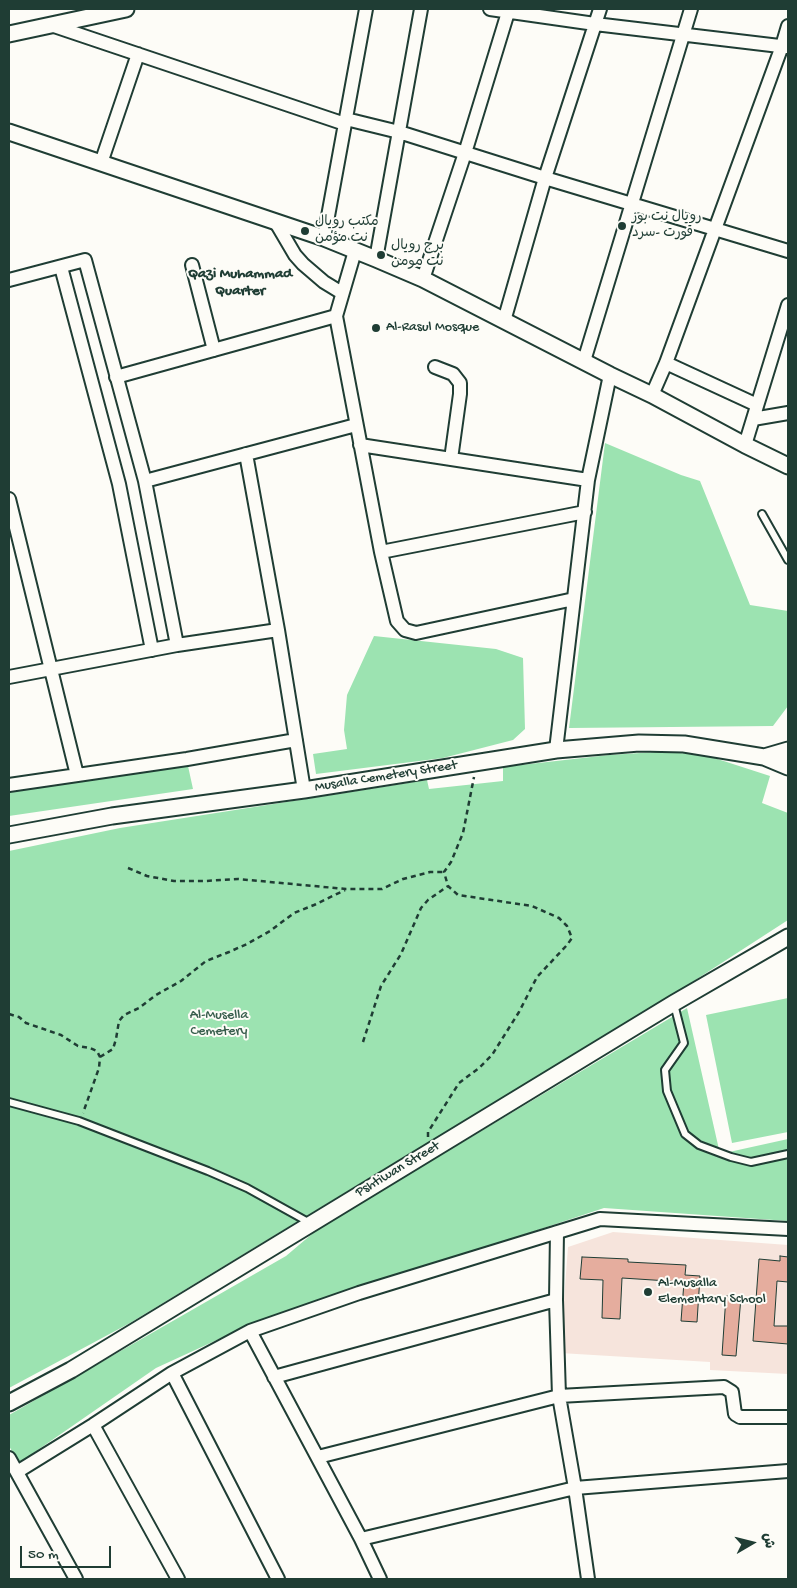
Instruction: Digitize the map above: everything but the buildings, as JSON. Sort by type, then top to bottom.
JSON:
[{"type":"street","points":[[9,34],[126,9]]},
{"type":"street","points":[[324,238],[366,9]]},
{"type":"street","points":[[376,259],[421,9]]},
{"type":"street","points":[[490,9],[785,47]]},
{"type":"street","points":[[504,321],[545,178],[600,9]]},
{"type":"street","points":[[584,361],[691,9]]},
{"type":"street","points":[[423,280],[509,10]]},
{"type":"street","points":[[51,25],[346,121],[399,132],[788,251]]},
{"type":"street","points":[[652,394],[666,363],[715,228],[785,47],[788,26]]},
{"type":"street","points":[[101,163],[138,54]]},
{"type":"street","points":[[9,132],[275,221],[376,259],[423,280],[610,375],[652,394],[745,445],[788,466]]},
{"type":"street","points":[[275,221],[295,255],[303,264],[324,282],[342,293]]},
{"type":"street","points":[[355,251],[336,316],[381,552],[397,621],[405,630],[416,633],[574,599]]},
{"type":"street","points":[[9,280],[85,260],[145,481],[177,646]]},
{"type":"street","points":[[192,265],[214,350]]},
{"type":"street","points":[[61,267],[119,484],[152,650]]},
{"type":"street","points":[[745,445],[788,305]]},
{"type":"street","points":[[116,377],[336,316]]},
{"type":"street","points":[[666,363],[757,405]]},
{"type":"street","points":[[435,367],[453,374],[460,383],[451,459]]},
{"type":"street","points":[[556,750],[588,480],[610,375]]},
{"type":"street","points":[[753,419],[788,414]]},
{"type":"street","points":[[145,481],[356,425]]},
{"type":"street","points":[[360,445],[588,480]]},
{"type":"street","points":[[246,454],[278,630],[304,790]]},
{"type":"street","points":[[9,499],[77,775]]},
{"type":"street","points":[[381,552],[584,512]]},
{"type":"street","points":[[9,677],[152,650],[278,630]]},
{"type":"street","points":[[9,785],[187,760],[296,740]]},
{"type":"street","name":"Musalla Cemetery Street","points":[[9,835],[112,816],[304,790],[556,750],[639,743],[675,744],[764,757],[788,767]]},
{"type":"street","name":"Musalla Cemetery Street","points":[[764,757],[788,750]]},
{"type":"street","name":"Pshtiwan Street","points":[[9,1403],[71,1370],[674,1003],[788,937]]},
{"type":"street","points":[[17,1472],[172,1373],[250,1331],[359,1293],[600,1219],[788,1229]]},
{"type":"street","points":[[557,1232],[556,1300],[560,1396],[588,1579]]},
{"type":"street","points":[[274,1376],[556,1300]]},
{"type":"street","points":[[250,1331],[318,1457],[380,1579]]},
{"type":"street","points":[[172,1373],[278,1579]]},
{"type":"street","points":[[318,1457],[560,1396],[724,1387],[732,1392],[734,1414],[740,1418],[788,1417]]},
{"type":"street","points":[[93,1425],[178,1579]]},
{"type":"street","points":[[9,1458],[76,1579]]},
{"type":"street","points":[[360,1539],[575,1488],[788,1471]]},
{"type":"lane","points":[[762,514],[788,560]]},
{"type":"lane","points":[[674,1003],[684,1043],[665,1070],[667,1091],[685,1134],[699,1145],[751,1162],[788,1154]]},
{"type":"lane","points":[[9,1102],[79,1122],[226,1179],[311,1223]]},
{"type":"path","points":[[430,1151],[428,1132],[459,1083],[479,1068],[492,1055],[519,1012],[537,977],[568,945],[572,938],[567,926],[559,918],[532,906],[458,895],[448,886],[444,872],[463,833],[473,785],[475,763]]},
{"type":"path","points":[[128,868],[147,876],[174,881],[238,879],[346,889],[382,889],[403,879],[430,872],[444,872]]},
{"type":"path","points":[[363,1042],[381,986],[401,954],[422,908],[428,900],[448,886]]},
{"type":"path","points":[[100,1057],[113,1049],[119,1021],[124,1015],[139,1008],[156,995],[180,981],[206,961],[254,940],[294,913],[346,889]]},
{"type":"path","points":[[9,1014],[19,1017],[26,1023],[61,1035],[78,1046],[94,1049],[97,1052],[100,1057],[99,1068],[79,1122]]},
{"type":"shaded area","points":[[613,1232],[788,1245],[788,1374],[710,1370],[710,1362],[560,1353],[568,1247]]},
{"type":"green space","points":[[605,443],[700,481],[750,605],[788,611],[788,706],[773,726],[569,728]]},
{"type":"green space","points":[[374,636],[496,649],[523,658],[525,729],[513,740],[443,758],[316,774],[313,754],[347,749],[344,730],[347,695]]},
{"type":"green space","name":"Al-Musella Cemetery","points":[[656,752],[702,754],[770,776],[762,803],[788,813],[788,920],[683,988],[130,1323],[9,1388],[9,851],[120,828],[427,780],[429,789],[503,781],[503,767],[609,755]]},
{"type":"green space","points":[[188,766],[193,789],[9,816],[9,789]]},
{"type":"green space","points":[[788,998],[788,1132],[732,1143],[706,1015]]},
{"type":"green space","points":[[687,1008],[720,1154],[788,1139],[788,1221],[604,1208],[243,1328],[156,1368],[19,1463],[9,1446],[9,1415],[286,1256],[319,1228]]},
{"type":"place","name":"رويال نت بوز قورت -سرد","points":[[622,226]]},
{"type":"place","name":"مكتب رويال نت مؤمن","points":[[305,231]]},
{"type":"place","name":"برج رويال نت مومن","points":[[381,255]]},
{"type":"place","name":"Al-Rasul Mosque","points":[[376,328]]},
{"type":"place","name":"Al-Musalla Elementary School","points":[[648,1292]]},
{"type":"district","name":"Qazi Muhammad Quarter","points":[[240,284]]}]
